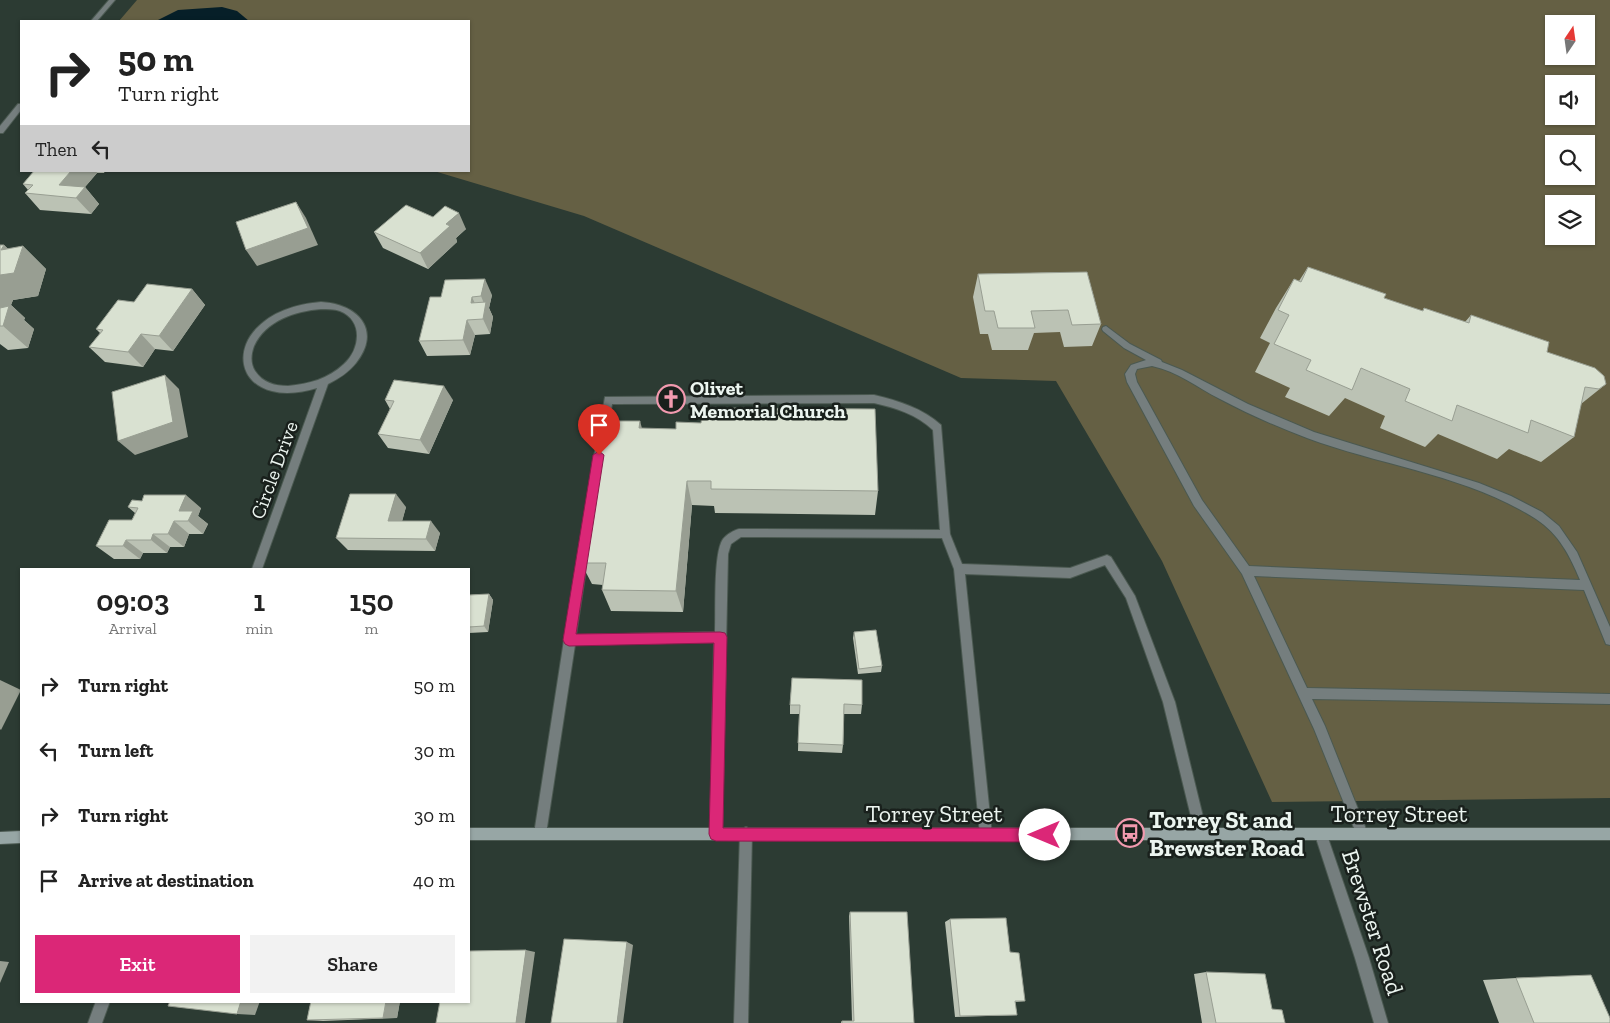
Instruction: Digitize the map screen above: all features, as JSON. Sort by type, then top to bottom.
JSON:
[{"type":"main road","name":"Torrey Street","points":[[470,834],[1610,834]]},
{"type":"main road","points":[[0,838],[20,838]]},
{"type":"street","points":[[95,20],[112,0]]},
{"type":"street","points":[[0,131],[20,107]]},
{"type":"street","name":"Circle Drive","points":[[258,568],[324,382],[341,372],[354,360],[361,346],[363,334],[360,322],[351,312],[338,307],[321,305],[304,307],[286,313],[268,323],[256,336],[248,350],[247,364],[253,377],[266,385],[283,390],[304,388],[324,382]]},
{"type":"street","points":[[1106,330],[1127,346],[1226,398],[1292,428],[1369,454],[1438,472],[1472,484],[1538,515],[1562,534],[1570,546],[1610,640]]},
{"type":"street","points":[[1166,366],[1152,363],[1134,367],[1130,374],[1132,382],[1198,503],[1246,571],[1319,726],[1362,834]]},
{"type":"street","points":[[595,477],[608,400],[874,399],[903,406],[926,417],[938,428],[946,534],[959,569],[986,835]]},
{"type":"street","points":[[716,834],[723,554],[727,542],[739,533],[946,534]]},
{"type":"street","points":[[540,834],[585,544]]},
{"type":"street","points":[[959,569],[1070,572],[1107,560],[1130,596],[1169,702],[1202,833]]},
{"type":"street","points":[[1246,571],[1587,585]]},
{"type":"street","points":[[569,640],[720,637]]},
{"type":"street","points":[[1304,693],[1610,699]]},
{"type":"street","points":[[741,1023],[746,833]]},
{"type":"street","name":"Brewster Road","points":[[1321,835],[1362,958],[1381,1023]]},
{"type":"street","points":[[96,1023],[102,1003]]},
{"type":"shaded area","points":[[137,0],[1610,0],[1610,798],[1272,802],[1162,561],[1056,381],[961,378],[584,216],[437,172],[470,172],[470,20],[120,20]]},
{"type":"water","points":[[222,7],[237,11],[248,20],[158,20],[178,10]]},
{"type":"building","points":[[33,172],[70,172],[59,185],[85,187],[76,198],[25,193],[33,185],[23,184]]},
{"type":"building","points":[[296,202],[308,228],[246,250],[236,222]]},
{"type":"building","points":[[406,205],[433,217],[445,206],[459,213],[446,224],[450,226],[420,253],[374,232]]},
{"type":"building","points":[[0,245],[4,245],[1,250],[23,246],[14,273],[0,275]]},
{"type":"building","points":[[1308,267],[1386,294],[1384,298],[1423,311],[1424,308],[1469,323],[1471,315],[1549,342],[1547,352],[1595,368],[1604,376],[1606,384],[1599,389],[1585,387],[1574,437],[1531,420],[1528,433],[1457,405],[1452,421],[1405,401],[1410,389],[1361,368],[1352,390],[1306,370],[1311,360],[1274,344],[1289,315],[1278,310],[1294,279],[1301,282]]},
{"type":"building","points":[[1087,272],[1101,324],[1072,325],[1068,310],[1031,311],[1035,328],[998,328],[994,311],[985,311],[978,274]]},
{"type":"building","points":[[485,279],[481,296],[472,297],[471,303],[486,302],[483,319],[467,320],[463,340],[419,341],[430,297],[441,297],[445,280]]},
{"type":"building","points":[[147,284],[192,289],[159,336],[141,334],[128,352],[89,347],[103,330],[96,329],[118,300],[134,302]]},
{"type":"building","points":[[9,306],[3,326],[0,326],[0,308]]},
{"type":"building","points":[[165,375],[173,422],[118,441],[112,392]]},
{"type":"building","points":[[394,380],[444,386],[420,440],[378,434],[394,401],[385,400]]},
{"type":"building","points":[[716,408],[875,409],[878,491],[711,489],[711,481],[687,481],[676,591],[602,590],[606,563],[581,563],[604,421],[640,421],[639,428],[676,429],[676,422],[701,423],[702,415],[715,415]]},
{"type":"building","points":[[350,494],[396,494],[388,521],[431,521],[426,539],[336,538]]},
{"type":"building","points":[[144,495],[186,495],[179,511],[193,511],[188,521],[174,521],[168,534],[153,534],[151,540],[126,540],[123,546],[96,546],[109,520],[132,520],[138,508],[128,507],[132,500],[142,501]]},
{"type":"building","points":[[489,594],[484,626],[470,627],[470,595]]},
{"type":"building","points":[[876,630],[882,666],[859,669],[854,632]]},
{"type":"building","points":[[792,678],[862,680],[862,705],[844,704],[843,745],[798,743],[800,705],[790,705]]},
{"type":"building","points":[[850,912],[907,912],[914,1023],[842,1023],[842,1021],[854,1021]]},
{"type":"building","points":[[1006,918],[1010,952],[1019,953],[1025,1001],[1015,1001],[1017,1015],[960,1016],[950,919]]},
{"type":"building","points":[[564,939],[627,942],[617,1023],[551,1023]]},
{"type":"building","points":[[526,950],[516,1023],[436,1023],[440,1003],[470,1003],[470,951]]},
{"type":"building","points":[[1206,972],[1265,974],[1272,1009],[1282,1010],[1285,1023],[1216,1023]]},
{"type":"building","points":[[1591,975],[1610,1018],[1610,1023],[1534,1023],[1516,978]]},
{"type":"building","points":[[169,1003],[240,1003],[237,1014],[168,1006]]},
{"type":"building","points":[[311,1003],[386,1003],[383,1018],[307,1020]]},
{"type":"place","name":"Olivet Memorial Church","points":[[671,399]]},
{"type":"place","name":"Torrey St and Brewster Road","points":[[1130,833]]},
{"type":"route","points":[[599,455],[569,640],[720,637],[716,834],[1045,835]]}]
